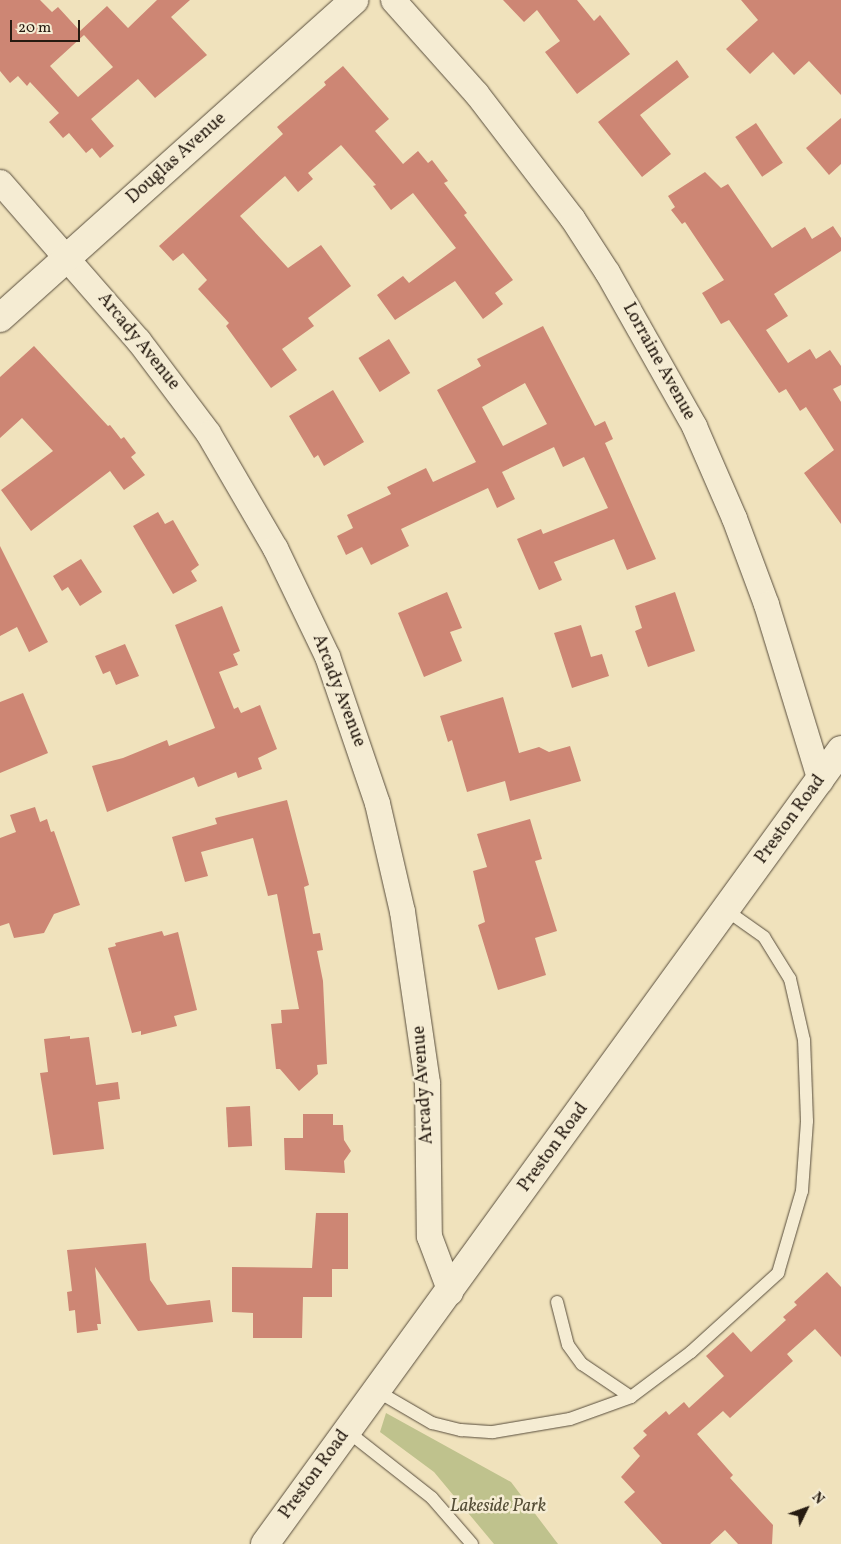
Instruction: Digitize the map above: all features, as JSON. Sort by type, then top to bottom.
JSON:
[{"type":"main road","name":"Douglas Avenue","points":[[0,318],[354,0]]},
{"type":"main road","name":"Preston Road","points":[[265,1544],[450,1292],[841,750]]},
{"type":"street","name":"Lorraine Avenue","points":[[393,0],[476,94],[572,218],[607,272],[694,426],[734,518],[766,604],[820,781]]},
{"type":"street","name":"Arcady Avenue","points":[[0,182],[68,257],[168,377],[208,433],[275,548],[327,656],[377,803],[402,911],[428,1084],[429,1236],[450,1292]]},
{"type":"lane","points":[[377,1391],[432,1423],[461,1430],[493,1432],[570,1419],[631,1397],[692,1352],[778,1273],[802,1191],[807,1121],[804,1040],[790,979],[764,938],[726,910]]},
{"type":"lane","points":[[557,1302],[568,1344],[582,1364],[631,1397]]},
{"type":"lane","points":[[347,1431],[432,1498],[457,1523],[472,1544]]},
{"type":"green space","name":"Lakeside Park","points":[[386,1413],[511,1482],[558,1544],[494,1544],[434,1472],[380,1432]]},
{"type":"building","points":[[0,0],[40,0],[52,12],[58,7],[80,31],[107,6],[128,28],[157,0],[190,0],[171,17],[207,55],[155,98],[138,79],[91,119],[114,146],[100,158],[92,148],[86,153],[69,133],[63,138],[49,122],[59,113],[30,82],[27,86],[18,76],[10,83],[0,71]],"holes":[[[84,35],[113,67],[78,97],[50,66]]]},
{"type":"building","points":[[503,0],[577,0],[594,21],[600,15],[630,54],[577,94],[545,52],[560,41],[537,10],[524,22]]},
{"type":"building","points":[[741,0],[841,0],[841,95],[809,61],[794,75],[773,52],[750,74],[726,49],[758,20]]},
{"type":"building","points":[[677,60],[689,77],[640,115],[671,154],[642,177],[598,122]]},
{"type":"building","points":[[343,66],[389,119],[375,131],[403,164],[418,151],[428,163],[432,160],[448,181],[444,183],[467,213],[464,215],[513,280],[495,293],[503,304],[483,319],[455,281],[395,320],[377,295],[403,276],[409,283],[456,248],[413,193],[391,210],[373,186],[376,185],[341,145],[308,173],[313,179],[298,192],[285,176],[240,216],[288,268],[321,245],[351,286],[308,318],[314,326],[282,349],[297,370],[271,388],[226,326],[229,323],[198,289],[207,280],[183,253],[173,261],[159,246],[283,134],[277,127],[326,85],[324,82]]},
{"type":"building","points":[[841,118],[841,164],[829,175],[806,148]]},
{"type":"building","points":[[756,123],[783,163],[762,177],[735,137]]},
{"type":"building","points":[[705,172],[721,188],[728,184],[772,248],[805,227],[812,239],[833,226],[841,238],[841,251],[774,294],[788,316],[766,330],[788,363],[810,349],[816,359],[830,350],[841,366],[841,385],[833,389],[841,402],[841,524],[804,473],[834,450],[806,407],[800,411],[786,389],[779,393],[729,320],[721,324],[702,293],[724,280],[685,222],[682,224],[671,210],[675,207],[668,196]]},
{"type":"building","points":[[543,326],[595,426],[605,421],[613,439],[605,443],[656,559],[627,570],[614,539],[554,562],[562,580],[539,590],[517,539],[541,529],[543,534],[608,508],[584,457],[563,467],[554,447],[502,472],[515,499],[497,508],[488,488],[401,529],[409,546],[371,565],[362,547],[346,555],[337,536],[353,528],[347,515],[391,494],[387,487],[426,468],[433,482],[476,462],[437,390],[481,366],[477,359]],"holes":[[[525,383],[547,424],[503,446],[482,407]]]},
{"type":"building","points":[[389,339],[410,373],[380,392],[358,358]]},
{"type":"building","points":[[34,346],[108,426],[110,425],[121,439],[124,437],[136,453],[131,457],[145,475],[124,490],[110,471],[31,531],[1,490],[53,451],[22,418],[0,438],[0,377]]},
{"type":"building","points":[[333,390],[364,442],[324,466],[318,455],[314,458],[289,416]]},
{"type":"building","points":[[158,512],[165,524],[173,520],[199,565],[191,571],[197,581],[173,594],[133,526]]},
{"type":"building","points":[[0,546],[48,642],[29,652],[17,627],[0,636]]},
{"type":"building","points":[[81,559],[102,592],[80,606],[68,587],[62,591],[53,576]]},
{"type":"building","points":[[447,592],[462,628],[450,632],[462,661],[424,677],[398,613]]},
{"type":"building","points":[[675,592],[695,651],[648,667],[635,631],[642,628],[635,606]]},
{"type":"building","points":[[222,606],[240,651],[233,654],[238,665],[219,672],[234,709],[238,707],[241,713],[260,705],[277,749],[258,758],[262,769],[238,778],[236,772],[198,787],[194,777],[107,812],[92,766],[123,758],[167,740],[169,746],[215,728],[175,625]]},
{"type":"building","points":[[581,625],[591,657],[602,654],[609,676],[572,688],[554,633]]},
{"type":"building","points":[[125,644],[139,676],[116,685],[110,671],[103,674],[95,656]]},
{"type":"building","points":[[23,693],[48,753],[0,773],[0,702]]},
{"type":"building","points":[[503,697],[519,753],[539,747],[549,752],[570,746],[581,781],[510,801],[505,781],[467,792],[452,740],[448,742],[440,716]]},
{"type":"building","points":[[287,800],[309,885],[304,887],[313,934],[320,933],[323,950],[317,951],[323,981],[327,1064],[317,1065],[318,1074],[299,1091],[280,1069],[276,1069],[271,1024],[282,1023],[281,1010],[299,1009],[277,894],[268,896],[253,838],[201,852],[208,876],[185,882],[172,837],[217,824],[215,818]]},
{"type":"building","points":[[35,807],[40,822],[47,819],[51,832],[54,831],[80,905],[54,914],[44,933],[14,938],[9,923],[0,926],[0,838],[16,832],[10,815]]},
{"type":"building","points":[[530,819],[542,859],[535,861],[557,931],[535,938],[546,975],[498,990],[478,925],[485,922],[473,871],[487,867],[477,834]]},
{"type":"building","points":[[162,931],[164,936],[178,932],[197,1010],[174,1016],[177,1026],[141,1035],[141,1031],[132,1033],[108,948],[116,946],[115,943]]},
{"type":"building","points":[[70,1036],[70,1039],[89,1037],[96,1085],[118,1082],[120,1099],[98,1102],[104,1149],[53,1155],[40,1073],[48,1072],[44,1039]]},
{"type":"building","points":[[250,1106],[252,1146],[228,1147],[226,1107]]},
{"type":"building","points":[[303,1114],[333,1114],[333,1125],[343,1125],[344,1140],[351,1151],[344,1161],[345,1173],[285,1170],[284,1138],[303,1138]]},
{"type":"building","points":[[316,1213],[348,1213],[348,1269],[332,1269],[332,1297],[303,1297],[302,1338],[253,1338],[253,1313],[232,1312],[232,1267],[312,1268]]},
{"type":"building","points":[[146,1243],[150,1280],[167,1305],[210,1300],[213,1322],[138,1331],[95,1267],[101,1324],[97,1324],[98,1330],[77,1333],[75,1310],[69,1311],[67,1292],[72,1291],[67,1250]]},
{"type":"building","points":[[827,1272],[841,1287],[841,1357],[815,1329],[787,1354],[793,1361],[730,1418],[723,1411],[697,1434],[733,1475],[730,1478],[773,1525],[772,1544],[738,1544],[725,1530],[710,1544],[662,1544],[624,1502],[635,1492],[621,1477],[640,1456],[633,1448],[647,1435],[643,1431],[666,1411],[669,1415],[684,1402],[689,1408],[724,1376],[706,1356],[733,1332],[751,1352],[786,1320],[783,1317],[797,1305],[794,1302]]}]
